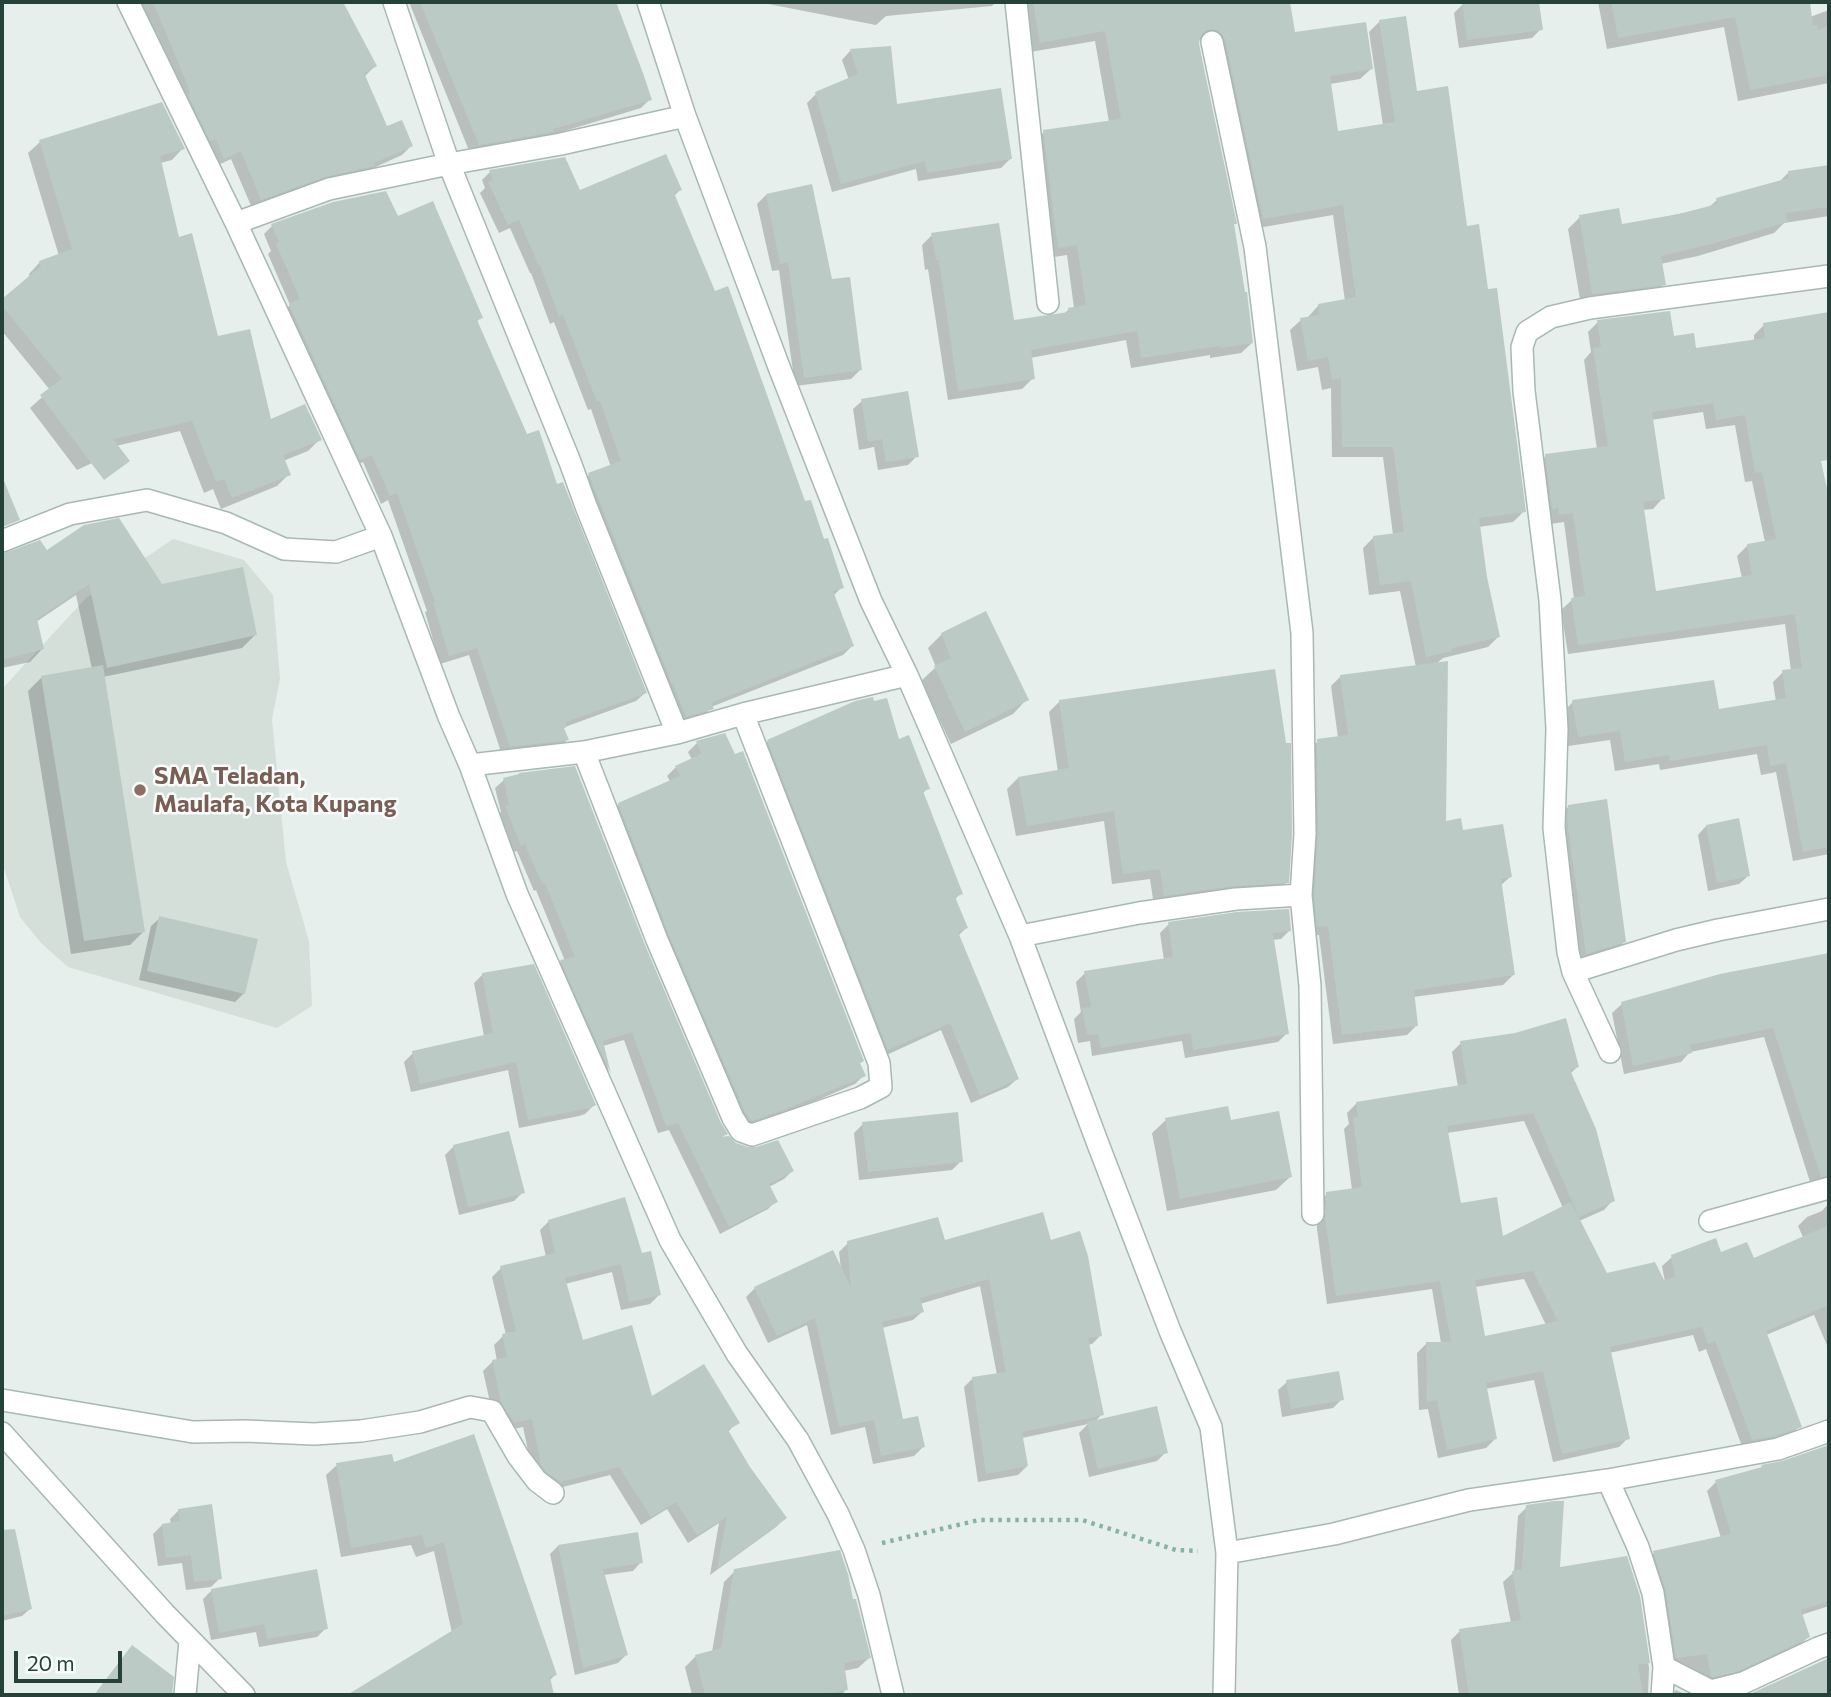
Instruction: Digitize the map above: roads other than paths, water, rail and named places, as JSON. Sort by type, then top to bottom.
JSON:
[{"type":"street","points":[[128,2],[236,223],[381,536],[517,894],[670,1240],[737,1354],[798,1440],[854,1549],[869,1595],[893,1695]]},
{"type":"street","points":[[394,2],[449,164],[677,733]]},
{"type":"street","points":[[648,2],[685,116],[779,367],[871,601],[907,674],[1020,936],[1102,1157],[1211,1427],[1227,1553],[1224,1695]]},
{"type":"street","points":[[1016,2],[1048,303]]},
{"type":"street","points":[[1212,42],[1255,247],[1302,633],[1305,834],[1301,895],[1310,986],[1313,1214]]},
{"type":"street","points":[[236,223],[329,189],[561,144],[685,116]]},
{"type":"street","points":[[1610,1052],[1573,972],[1569,953],[1554,828],[1557,729],[1550,600],[1524,391],[1522,347],[1527,332],[1550,317],[1590,307],[1829,276]]},
{"type":"street","points":[[2,541],[70,514],[147,500],[226,523],[284,549],[336,552],[381,536]]},
{"type":"street","points":[[470,765],[584,752],[677,733],[907,674]]},
{"type":"street","points":[[584,752],[657,940],[733,1118],[741,1130],[752,1135],[860,1098],[881,1087],[879,1063],[743,714]]},
{"type":"street","points":[[1020,936],[1139,913],[1236,899],[1301,895]]},
{"type":"street","points":[[1573,972],[1676,940],[1829,909]]},
{"type":"street","points":[[1710,1221],[1829,1188]]},
{"type":"street","points":[[2,1400],[193,1432],[314,1434],[361,1431],[420,1422],[470,1407],[492,1411],[518,1456],[537,1481],[553,1493]]},
{"type":"street","points":[[1227,1553],[1334,1534],[1469,1500],[1608,1480],[1778,1449],[1829,1431]]},
{"type":"street","points":[[2,1433],[190,1641],[244,1695]]},
{"type":"street","points":[[1608,1480],[1638,1547],[1653,1593],[1664,1667],[1662,1695]]},
{"type":"street","points":[[184,1695],[190,1641]]},
{"type":"street","points":[[1664,1667],[1711,1691],[1742,1683],[1829,1644]]},
{"type":"place","name":"SMA Teladan, Maulafa, Kota Kupang","points":[[140,790]]}]
